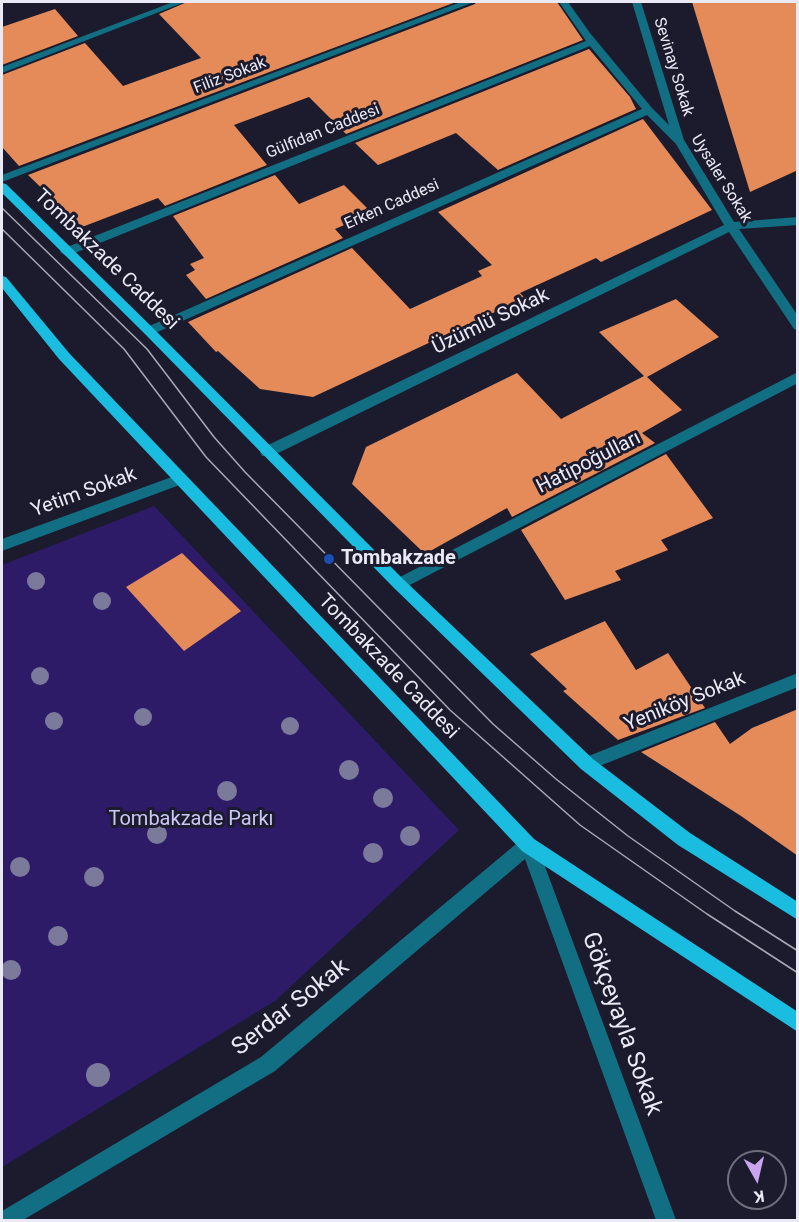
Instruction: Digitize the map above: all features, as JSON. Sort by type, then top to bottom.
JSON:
[{"type":"main road","name":"Tombakzade Caddesi","points":[[2,188],[149,331],[399,584],[587,764],[684,838],[798,912]]},
{"type":"main road","name":"Tombakzade Caddesi","points":[[2,280],[64,356],[528,845],[798,1023]]},
{"type":"street","points":[[2,70],[180,2]]},
{"type":"street","name":"Filiz Sokak","points":[[2,179],[469,2]]},
{"type":"street","name":"Uysaler Sokak","points":[[563,2],[592,42],[648,110],[680,142],[731,226],[798,326]]},
{"type":"street","name":"Sevinay Sokak","points":[[637,2],[680,142]]},
{"type":"street","name":"Gülfidan Caddesi","points":[[66,252],[592,42]]},
{"type":"street","name":"Erken Caddesi","points":[[149,331],[648,110]]},
{"type":"street","points":[[731,226],[798,221]]},
{"type":"street","name":"Üzümlü Sokak","points":[[267,452],[731,226]]},
{"type":"street","name":"Hatipoğulları","points":[[399,584],[798,377]]},
{"type":"street","name":"Yetim Sokak","points":[[2,545],[180,479]]},
{"type":"street","name":"Yeniköy Sokak","points":[[587,764],[798,680]]},
{"type":"street","name":"Serdar Sokak","points":[[5,1221],[268,1064],[528,845]]},
{"type":"street","name":"Gökçeyayla Sokak","points":[[528,845],[666,1221]]},
{"type":"green space","name":"Tombakzade Parkı","points":[[154,506],[459,830],[275,1001],[2,1167],[2,565]]},
{"type":"building","points":[[187,2],[456,2],[19,166],[2,147],[2,75],[85,43],[123,86],[201,58],[159,14]]},
{"type":"building","points":[[476,2],[557,2],[583,40],[346,134],[309,97],[234,125],[267,165],[165,206],[158,198],[82,227],[28,175],[475,4]]},
{"type":"building","points":[[692,2],[798,2],[798,170],[750,192]]},
{"type":"building","points":[[55,9],[78,36],[2,65],[2,27]]},
{"type":"building","points":[[589,49],[630,97],[636,109],[498,170],[456,133],[378,165],[355,143]]},
{"type":"building","points":[[643,119],[712,210],[601,262],[596,258],[520,293],[525,298],[313,397],[260,389],[218,351],[216,352],[188,322],[352,248],[410,309],[482,276],[478,271],[492,265],[438,212]]},
{"type":"building","points":[[275,175],[299,204],[344,185],[372,213],[335,229],[343,238],[206,299],[186,275],[195,270],[190,264],[204,258],[173,216]]},
{"type":"building","points":[[676,299],[719,337],[647,377],[682,410],[642,433],[655,443],[512,517],[507,508],[425,554],[352,484],[366,447],[517,373],[561,419],[644,376],[599,332]]},
{"type":"building","points":[[666,454],[713,518],[661,540],[668,550],[615,571],[621,580],[565,600],[521,530]]},
{"type":"building","points":[[182,553],[241,611],[184,651],[126,587]]},
{"type":"building","points":[[605,621],[636,670],[668,653],[705,708],[618,740],[563,691],[567,689],[530,654]]},
{"type":"building","points":[[798,709],[798,856],[741,816],[641,752],[715,722],[730,744],[752,728]]},
{"type":"tram line","points":[[2,208],[147,349],[214,437],[245,472],[493,724],[556,779],[628,836],[735,911],[798,951]]},
{"type":"tram line","points":[[2,229],[124,349],[206,457],[450,710],[580,825],[707,914],[798,973]]},
{"type":"place","name":"Tombakzade","points":[[329,559]]}]
